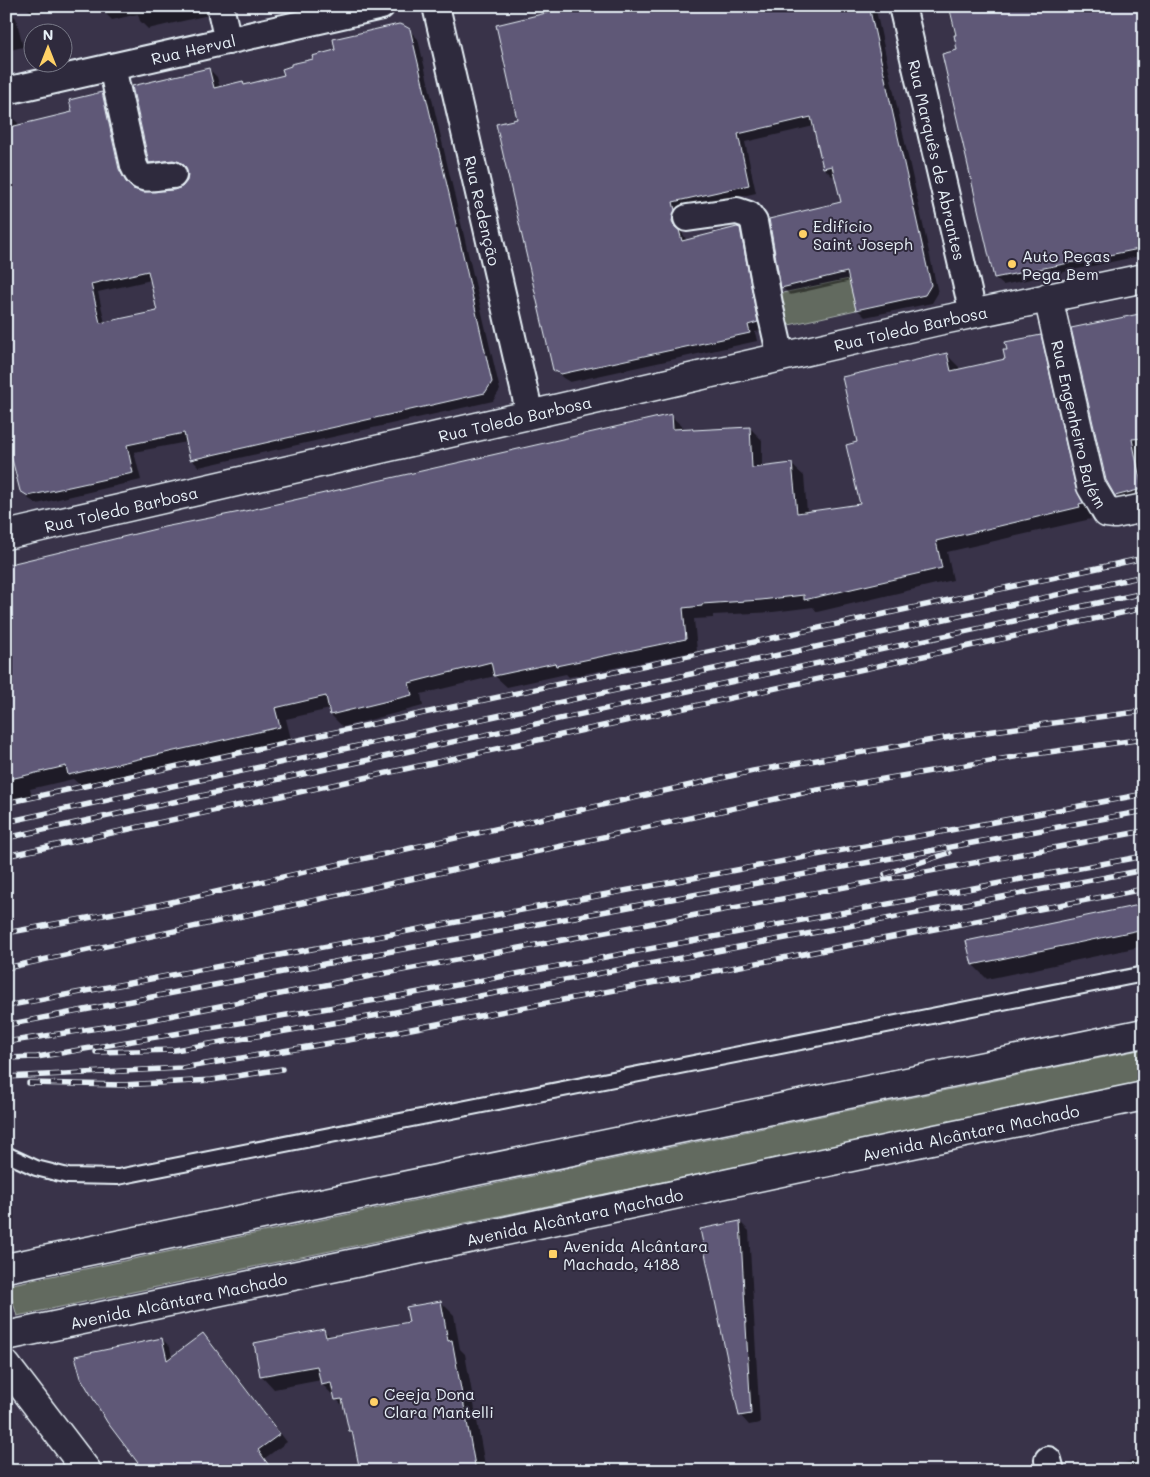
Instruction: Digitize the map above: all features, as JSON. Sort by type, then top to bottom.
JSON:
[{"type":"main road","name":"Rua Toledo Barbosa","points":[[6,535],[972,313],[1144,278]]},
{"type":"main road","name":"Rua Engenheiro Balém","points":[[1037,299],[1055,323],[1091,486],[1107,512],[1114,514],[1144,508]]},
{"type":"main road","points":[[6,1268],[1144,1033]]},
{"type":"main road","name":"Avenida Alcântara Machado","points":[[6,1336],[1144,1096]]},
{"type":"main road","points":[[6,1365],[87,1471]]},
{"type":"street","points":[[220,6],[228,41]]},
{"type":"street","name":"Rua Herval","points":[[6,92],[381,6]]},
{"type":"street","name":"Rua Redenção","points":[[436,6],[530,415]]},
{"type":"street","name":"Rua Marquês de Abrantes","points":[[902,6],[972,313]]},
{"type":"street","points":[[112,67],[134,166],[142,176],[173,174]]},
{"type":"street","points":[[687,218],[737,211],[749,215],[754,222],[781,357]]},
{"type":"lane","points":[[6,1154],[36,1168],[68,1176],[118,1177],[1144,974]]},
{"type":"shaded area","points":[[849,279],[856,310],[780,327],[773,295]]},
{"type":"shaded area","points":[[1144,1049],[1144,1082],[17,1316],[8,1285]]},
{"type":"building","points":[[575,6],[869,6],[931,285],[925,295],[856,310],[847,272],[781,288],[769,219],[841,202],[832,166],[823,168],[811,117],[738,134],[749,185],[673,202],[675,210],[672,221],[679,230],[682,241],[737,227],[740,228],[758,322],[748,325],[750,333],[561,374],[553,370],[496,124],[517,119],[496,25]]},
{"type":"building","points":[[949,6],[1144,6],[1144,248],[994,278],[942,54],[957,50],[954,35],[956,35]]},
{"type":"building","points":[[399,24],[410,29],[492,382],[485,393],[190,460],[184,433],[127,445],[133,473],[28,496],[20,491],[6,435],[6,128],[72,112],[69,100],[102,92],[119,169],[126,182],[133,189],[143,192],[174,190],[182,187],[187,181],[186,167],[180,162],[173,160],[149,163],[132,86],[209,68],[214,88],[243,81],[244,85],[284,75],[282,69],[291,66],[291,64],[313,59],[312,56],[335,50],[333,39]],"holes":[[[148,271],[157,311],[100,323],[91,284]]]},
{"type":"building","points":[[1144,313],[1144,438],[1132,439],[1142,489],[1115,496],[1106,480],[1071,328]]},
{"type":"building","points":[[1041,335],[1076,489],[1083,503],[1079,504],[1080,507],[936,541],[942,568],[804,600],[804,595],[702,604],[702,606],[683,608],[686,639],[556,666],[555,663],[494,676],[491,662],[409,683],[412,695],[330,715],[326,696],[275,708],[280,727],[68,775],[66,766],[6,780],[6,565],[164,527],[250,510],[672,414],[673,429],[692,428],[693,430],[750,427],[752,468],[792,463],[797,513],[860,504],[846,445],[857,442],[842,377],[947,353],[951,371],[1005,359],[1003,350],[1007,350],[1005,342]]},
{"type":"building","points":[[1144,904],[1144,929],[972,965],[966,941]]},
{"type":"building","points":[[740,1221],[751,1414],[739,1416],[700,1229]]},
{"type":"building","points":[[441,1301],[448,1341],[452,1340],[476,1471],[360,1471],[352,1431],[349,1431],[342,1399],[335,1400],[331,1383],[321,1385],[317,1366],[260,1376],[254,1343],[324,1329],[326,1337],[409,1322],[406,1307]]},
{"type":"building","points":[[203,1333],[280,1434],[258,1450],[273,1471],[144,1471],[107,1422],[81,1378],[75,1356],[162,1338],[167,1360]]},
{"type":"railway","points":[[6,803],[1144,558]]},
{"type":"railway","points":[[6,822],[1144,576]]},
{"type":"railway","points":[[6,838],[1144,593]]},
{"type":"railway","points":[[6,856],[1144,608]]},
{"type":"railway","points":[[6,933],[158,905],[753,771],[956,736],[1144,711]]},
{"type":"railway","points":[[6,968],[812,791],[1020,756],[1144,739]]},
{"type":"railway","points":[[6,1006],[1144,794]]},
{"type":"railway","points":[[6,1025],[1144,811]]},
{"type":"railway","points":[[6,1042],[144,1021],[376,975],[1144,831]]},
{"type":"railway","points":[[885,874],[949,853]]},
{"type":"railway","points":[[6,1058],[37,1057],[382,999],[1144,856]]},
{"type":"railway","points":[[96,1052],[175,1050],[385,1014],[1144,870]]},
{"type":"railway","points":[[6,1077],[182,1068],[390,1033],[1144,889]]},
{"type":"railway","points":[[29,1083],[122,1085],[212,1080],[282,1069]]},
{"type":"place","name":"Edifício Saint Joseph","points":[[803,234]]},
{"type":"place","name":"Auto Peças Pega Bem","points":[[1012,264]]},
{"type":"place","name":"Avenida Alcântara Machado, 4188","points":[[553,1254]]},
{"type":"place","name":"Ceeja Dona Clara Mantelli","points":[[374,1402]]}]
